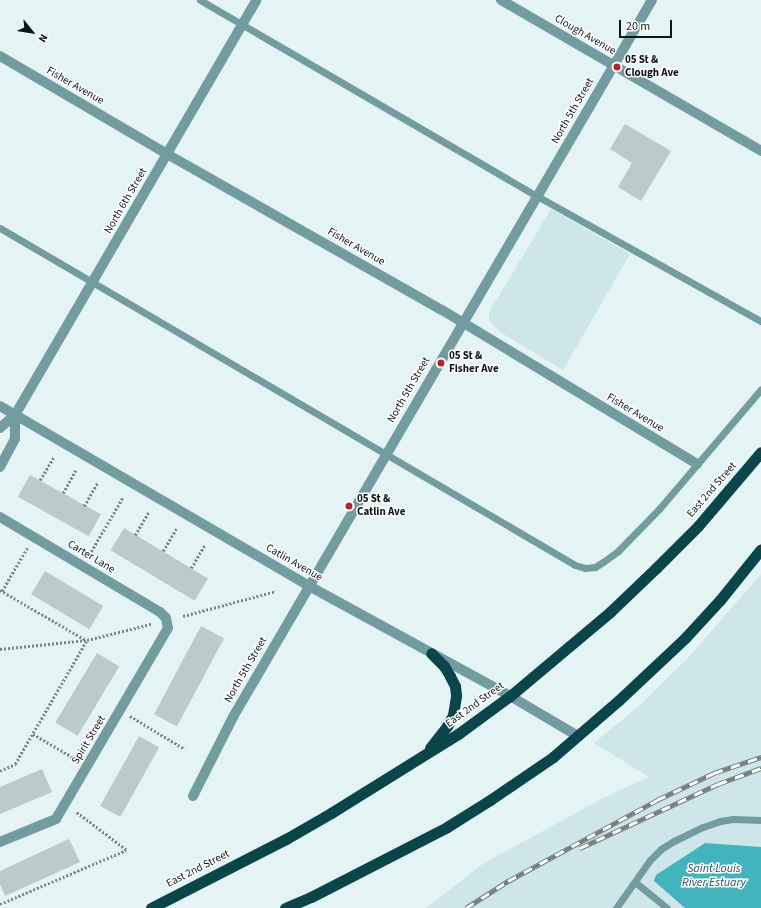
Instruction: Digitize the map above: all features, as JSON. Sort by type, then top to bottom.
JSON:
[{"type":"highway","name":"East 2nd Street","points":[[151,908],[286,839],[416,762],[458,734],[510,696],[610,612],[656,568],[698,526],[761,452]]},
{"type":"highway","points":[[285,908],[311,897],[447,826],[527,775],[578,736],[685,638],[728,590],[761,549]]},
{"type":"highway","points":[[416,762],[439,738],[448,726],[456,706],[455,686],[444,666],[431,653]]},
{"type":"street","name":"North 6th Street","points":[[0,428],[15,415],[257,0]]},
{"type":"street","name":"Clough Avenue","points":[[501,0],[761,151]]},
{"type":"street","name":"North 5th Street","points":[[193,796],[233,717],[652,0]]},
{"type":"street","name":"Fisher Avenue","points":[[0,56],[167,154],[463,323],[697,464]]},
{"type":"street","name":"Catlin Avenue","points":[[0,406],[309,586],[510,696],[578,736]]},
{"type":"street","points":[[0,467],[13,444],[16,435],[15,415]]},
{"type":"street","name":"Carter Lane","points":[[0,517],[160,612],[167,620]]},
{"type":"street","name":"Spirit Street","points":[[0,842],[56,819],[167,632],[167,620]]},
{"type":"lane","points":[[200,0],[537,196],[761,321]]},
{"type":"lane","points":[[0,228],[575,565],[585,568],[595,567],[618,551],[659,509],[761,388]]},
{"type":"lane","points":[[616,908],[650,860],[661,849],[681,837],[720,821],[733,819],[761,820]]},
{"type":"lane","points":[[635,882],[667,908]]},
{"type":"path","points":[[40,480],[54,457]]},
{"type":"path","points":[[63,494],[76,470]]},
{"type":"path","points":[[84,506],[98,482]]},
{"type":"path","points":[[88,558],[123,497]]},
{"type":"path","points":[[135,535],[149,512]]},
{"type":"path","points":[[163,552],[176,528]]},
{"type":"path","points":[[191,568],[205,545]]},
{"type":"path","points":[[22,557],[1,591],[87,640]]},
{"type":"path","points":[[183,616],[276,591]]},
{"type":"path","points":[[0,649],[87,640],[151,624]]},
{"type":"path","points":[[0,771],[15,764],[87,640]]},
{"type":"path","points":[[129,715],[185,749]]},
{"type":"path","points":[[33,734],[67,754]]},
{"type":"path","points":[[0,904],[126,850],[73,809]]},
{"type":"shaded area","points":[[551,209],[630,254],[563,370],[505,335],[494,327],[489,319],[489,312]]},
{"type":"shaded area","points":[[761,574],[761,847],[705,843],[655,881],[685,908],[426,908],[484,863],[605,797],[649,777],[594,743],[640,705],[689,657]]},
{"type":"water","name":"Saint Louis River Estuary","points":[[705,843],[761,847],[761,908],[685,908],[654,881],[656,875]]},
{"type":"building","points":[[625,124],[671,151],[641,201],[618,187],[632,163],[610,149]]},
{"type":"building","points":[[30,475],[101,514],[89,536],[18,497]]},
{"type":"building","points":[[124,528],[208,578],[195,601],[111,550]]},
{"type":"building","points":[[45,571],[103,606],[89,629],[31,594]]},
{"type":"building","points":[[201,626],[224,638],[177,727],[154,714]]},
{"type":"building","points":[[97,653],[119,666],[78,736],[55,722]]},
{"type":"building","points":[[139,736],[159,747],[120,817],[100,806]]},
{"type":"building","points":[[42,769],[52,792],[0,814],[0,787]]},
{"type":"building","points":[[69,839],[80,862],[5,896],[0,884],[0,871]]},
{"type":"railway","points":[[466,908],[508,881],[657,800],[714,773],[761,757]]},
{"type":"railway","points":[[580,848],[718,784],[761,768]]},
{"type":"place","name":"05 St & Clough Ave","points":[[617,67]]},
{"type":"place","name":"05 St & Fisher Ave","points":[[441,363]]},
{"type":"place","name":"05 St & Catlin Ave","points":[[349,506]]}]
